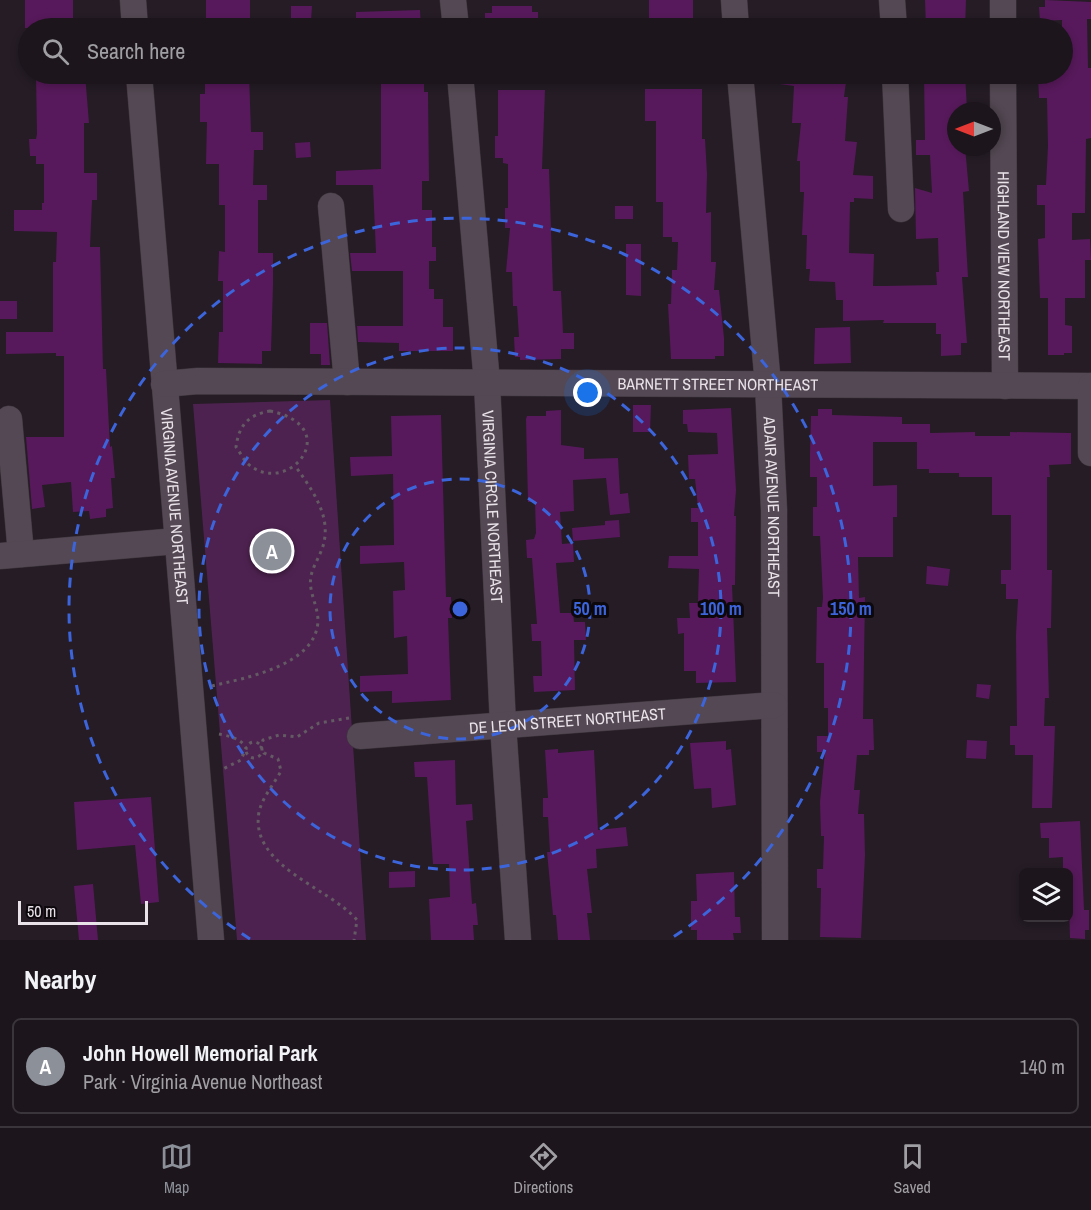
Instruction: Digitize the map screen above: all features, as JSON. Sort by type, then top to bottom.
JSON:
[{"type":"street","points":[[133,0],[134,18]]},
{"type":"street","points":[[453,0],[455,18]]},
{"type":"street","points":[[734,0],[735,18]]},
{"type":"street","points":[[892,0],[893,18]]},
{"type":"street","points":[[1003,0],[1003,18]]},
{"type":"street","name":"VIRGINIA AVENUE NORTHEAST","points":[[140,84],[211,940]]},
{"type":"street","name":"VIRGINIA CIRCLE NORTHEAST","points":[[461,84],[487,383],[503,725],[518,940]]},
{"type":"street","name":"ADAIR AVENUE NORTHEAST","points":[[741,84],[768,385],[774,510],[775,940]]},
{"type":"street","points":[[895,84],[901,209]]},
{"type":"street","name":"HIGHLAND VIEW NORTHEAST","points":[[1003,84],[1005,386]]},
{"type":"street","points":[[331,206],[347,382]]},
{"type":"street","name":"BARNETT STREET NORTHEAST","points":[[164,384],[198,381],[1091,387]]},
{"type":"street","points":[[1091,387],[1091,453]]},
{"type":"street","points":[[9,419],[11,555],[177,541]]},
{"type":"street","name":"DE LEON STREET NORTHEAST","points":[[357,727],[503,725],[774,705]]},
{"type":"path","points":[[270,411],[287,415],[299,422],[307,437],[305,453],[296,467],[279,473],[261,471],[247,463],[236,447],[238,433],[245,421],[255,414],[270,411]]},
{"type":"path","points":[[210,687],[242,681],[275,670],[305,647],[312,638],[318,621],[310,587],[311,573],[324,543],[325,523],[314,491],[296,467]]},
{"type":"path","points":[[219,734],[243,743],[248,755],[254,758],[259,755],[262,740],[269,737],[297,737],[319,723],[357,727]]},
{"type":"path","points":[[221,770],[241,760],[246,747],[254,741],[264,753],[278,759],[281,771],[259,810],[260,830],[264,841],[284,868],[357,920],[354,940]]},
{"type":"shaded area","points":[[330,400],[366,940],[237,940],[193,404]]},
{"type":"building","points":[[25,0],[73,0],[73,18],[25,18]]},
{"type":"building","points":[[206,0],[250,0],[250,18],[206,18]]},
{"type":"building","points":[[649,0],[693,0],[693,18],[649,18]]},
{"type":"building","points":[[925,0],[966,0],[965,18],[926,18]]},
{"type":"building","points":[[1045,0],[1091,2],[1091,19],[1087,19],[1088,68],[1091,68],[1091,138],[1086,139],[1085,213],[1072,213],[1072,240],[1090,239],[1091,260],[1085,260],[1085,298],[1065,298],[1065,325],[1072,326],[1072,353],[1064,353],[1064,355],[1048,355],[1048,298],[1040,298],[1038,239],[1045,238],[1045,205],[1037,205],[1037,185],[1046,185],[1048,146],[1047,98],[1039,98],[1038,84],[1073,84],[1073,18],[1040,18],[1039,7],[1045,7]]},
{"type":"building","points":[[291,6],[312,6],[311,18],[291,18]]},
{"type":"building","points":[[492,6],[532,6],[532,12],[538,12],[538,18],[485,18],[485,13],[492,13]]},
{"type":"building","points":[[420,10],[420,18],[356,18],[356,12]]},
{"type":"building","points":[[36,84],[86,84],[89,123],[84,123],[84,173],[97,173],[97,200],[92,200],[90,247],[100,247],[103,369],[106,369],[110,447],[112,446],[115,478],[111,478],[113,508],[106,509],[106,517],[90,519],[89,511],[73,512],[71,482],[42,485],[45,507],[32,509],[26,437],[64,437],[64,356],[56,356],[56,353],[6,354],[6,332],[53,332],[53,262],[56,262],[57,232],[14,231],[14,210],[42,210],[42,203],[44,203],[44,164],[36,164],[36,156],[30,156],[29,139],[36,139]]},
{"type":"building","points":[[205,84],[249,84],[251,132],[263,132],[263,150],[254,150],[253,185],[267,185],[267,200],[258,200],[258,253],[273,253],[273,285],[271,351],[262,351],[262,364],[218,363],[219,332],[223,332],[223,281],[218,281],[219,251],[225,252],[225,205],[219,205],[219,164],[206,164],[207,122],[200,122],[200,94],[205,94]]},
{"type":"building","points":[[381,84],[424,84],[424,92],[428,92],[429,181],[422,181],[422,210],[432,210],[432,247],[436,247],[436,261],[429,261],[429,289],[434,289],[434,299],[443,299],[443,327],[453,327],[453,351],[399,351],[399,343],[358,342],[357,326],[403,326],[403,271],[352,271],[350,253],[376,253],[373,185],[336,185],[336,171],[381,169]]},
{"type":"building","points":[[780,84],[846,84],[844,97],[848,97],[845,141],[857,142],[853,175],[873,176],[873,199],[854,198],[854,202],[850,202],[849,253],[874,254],[873,286],[937,285],[938,238],[916,239],[915,188],[932,193],[930,155],[916,155],[916,140],[925,140],[924,84],[966,84],[967,102],[947,102],[947,156],[966,156],[969,191],[963,192],[968,277],[962,277],[967,343],[961,343],[961,355],[941,356],[941,334],[936,334],[936,323],[883,323],[884,320],[843,321],[843,300],[836,300],[835,282],[809,281],[810,269],[806,269],[807,235],[802,235],[804,192],[800,192],[800,161],[797,161],[801,123],[792,123],[794,86]]},
{"type":"building","points":[[645,89],[702,89],[702,139],[705,139],[707,174],[706,213],[711,212],[711,262],[716,262],[714,290],[719,290],[724,338],[724,356],[715,356],[715,359],[671,359],[668,304],[671,304],[672,270],[677,270],[678,242],[672,242],[672,237],[663,237],[663,202],[656,202],[656,121],[645,121]]},
{"type":"building","points":[[498,90],[545,90],[542,169],[549,169],[553,291],[561,291],[563,333],[574,333],[574,349],[561,349],[561,359],[520,360],[520,357],[515,357],[514,337],[519,337],[517,306],[513,306],[512,272],[506,272],[510,228],[505,228],[505,208],[508,208],[508,164],[503,163],[503,158],[495,158],[495,136],[498,136]]},
{"type":"building","points":[[310,142],[311,157],[296,158],[295,143]]},
{"type":"building","points":[[615,206],[633,206],[633,219],[615,219]]},
{"type":"building","points":[[626,244],[641,244],[641,296],[626,295]]},
{"type":"building","points":[[0,301],[17,301],[17,319],[0,319]]},
{"type":"building","points":[[310,323],[327,323],[330,365],[321,365],[321,354],[310,354]]},
{"type":"building","points":[[850,327],[851,363],[814,364],[815,328]]},
{"type":"building","points":[[633,405],[651,405],[650,432],[633,432]]},
{"type":"building","points":[[731,408],[736,490],[735,585],[732,585],[736,682],[696,683],[696,671],[684,671],[684,633],[678,634],[677,618],[690,618],[689,603],[698,603],[699,569],[668,568],[669,556],[698,556],[698,522],[691,522],[691,508],[698,508],[695,479],[689,479],[688,455],[718,454],[717,433],[688,432],[687,424],[683,424],[683,410]]},
{"type":"building","points":[[818,409],[832,409],[832,415],[902,417],[902,424],[930,424],[930,433],[975,432],[975,436],[1010,436],[1010,432],[1071,433],[1071,464],[1049,465],[1050,477],[1047,477],[1047,570],[1052,570],[1051,628],[1047,628],[1049,698],[1045,698],[1044,726],[1055,726],[1052,808],[1032,808],[1033,755],[1015,755],[1015,745],[1010,745],[1010,726],[1017,726],[1018,599],[1006,599],[1006,584],[1001,584],[1001,570],[1011,570],[1011,515],[992,515],[992,477],[959,477],[959,473],[929,473],[929,469],[917,469],[917,442],[873,442],[873,486],[897,485],[897,517],[893,517],[893,557],[858,557],[859,598],[865,597],[863,719],[873,719],[874,750],[869,750],[869,755],[857,755],[854,790],[860,790],[858,814],[864,814],[865,855],[861,938],[820,937],[821,888],[817,888],[817,869],[823,869],[824,836],[821,836],[820,802],[825,752],[817,752],[817,736],[828,736],[828,708],[824,708],[824,663],[816,663],[817,607],[822,607],[823,598],[820,536],[813,536],[813,507],[817,507],[817,477],[810,477],[810,453],[811,416],[818,416]]},
{"type":"building","points":[[561,410],[561,445],[584,448],[584,459],[618,458],[620,494],[628,493],[630,513],[610,515],[606,478],[573,480],[574,511],[560,512],[562,544],[573,543],[574,562],[556,563],[560,613],[573,613],[574,622],[585,622],[586,640],[574,640],[575,690],[534,692],[533,676],[542,676],[541,641],[532,641],[531,624],[537,624],[532,558],[527,558],[526,540],[534,539],[536,533],[535,502],[528,502],[526,419],[527,416],[546,416],[546,411]]},
{"type":"building","points":[[441,415],[446,597],[451,597],[452,618],[448,618],[451,700],[392,703],[392,691],[360,692],[360,676],[408,674],[407,636],[394,638],[393,591],[405,590],[404,562],[360,564],[360,546],[394,545],[393,474],[351,476],[350,457],[392,456],[391,416]]},
{"type":"building","points":[[619,520],[620,537],[573,541],[572,528],[605,525],[605,521]]},
{"type":"building","points":[[927,566],[950,569],[948,586],[926,584]]},
{"type":"building","points":[[977,684],[991,685],[989,699],[976,697]]},
{"type":"building","points":[[967,740],[987,741],[986,759],[966,758]]},
{"type":"building","points":[[726,741],[726,750],[731,749],[736,805],[712,808],[711,788],[694,789],[690,743]]},
{"type":"building","points":[[558,749],[558,753],[594,750],[598,830],[626,827],[628,846],[596,849],[597,868],[587,869],[592,913],[587,913],[590,940],[558,940],[556,915],[553,915],[547,852],[550,852],[548,817],[543,817],[543,798],[548,798],[545,750]]},
{"type":"building","points":[[455,760],[456,805],[472,804],[473,820],[466,821],[472,904],[476,903],[478,925],[473,925],[474,940],[431,940],[429,899],[450,897],[449,864],[433,864],[427,777],[415,777],[414,762]]},
{"type":"building","points":[[151,797],[159,902],[141,904],[135,845],[77,850],[74,802]]},
{"type":"building","points":[[1080,821],[1084,910],[1089,910],[1089,930],[1085,930],[1085,939],[1070,938],[1070,922],[1073,922],[1073,868],[1063,868],[1063,857],[1049,858],[1049,838],[1041,838],[1040,823]]},
{"type":"building","points":[[415,871],[415,887],[389,888],[389,872]]},
{"type":"building","points":[[734,872],[735,917],[740,917],[741,933],[733,933],[734,940],[697,940],[697,930],[691,930],[691,901],[697,901],[696,874]]},
{"type":"building","points":[[93,884],[98,940],[79,940],[74,886]]},
{"type":"place","name":"John Howell Memorial Park","points":[[272,551]]}]
